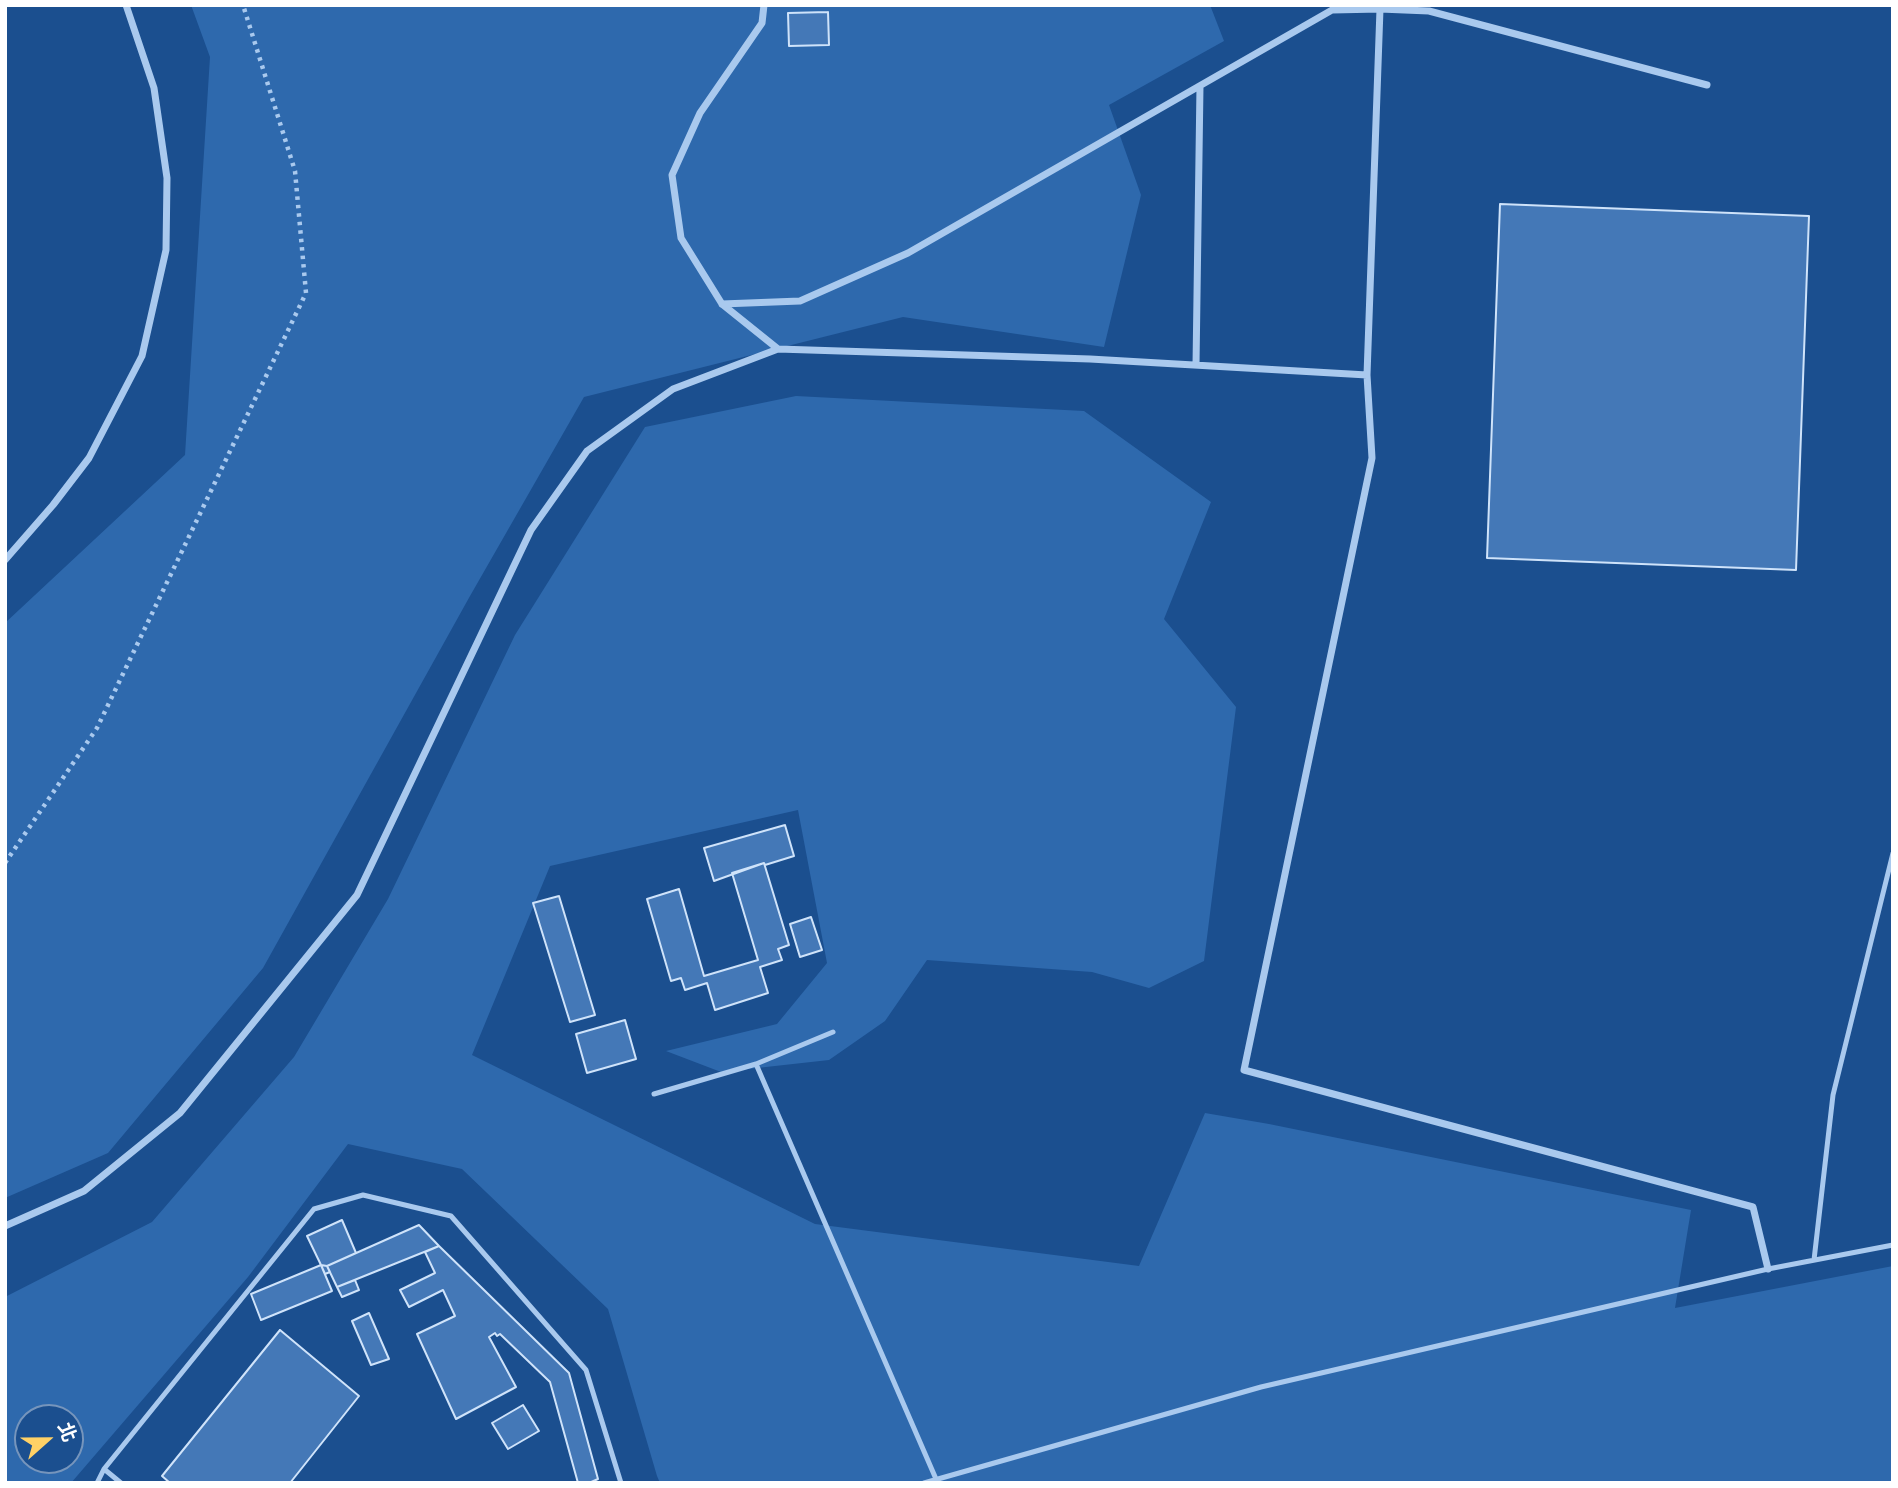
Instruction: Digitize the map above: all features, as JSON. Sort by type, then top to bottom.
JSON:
[{"type":"street","points":[[5,560],[89,458],[142,356],[166,250],[167,178],[156,101],[126,5]]},
{"type":"street","points":[[764,5],[762,23],[700,113],[672,174],[681,238],[722,304],[778,349]]},
{"type":"street","points":[[722,304],[800,301],[908,253],[1331,8],[1429,11],[1707,85]]},
{"type":"street","points":[[1380,9],[1367,376],[1372,458],[1244,1070],[1753,1207],[1768,1269]]},
{"type":"street","points":[[1196,365],[1200,86]]},
{"type":"street","points":[[5,1226],[84,1191],[180,1113],[357,895],[531,530],[587,451],[673,389],[778,349],[1090,359],[1367,376]]},
{"type":"lane","points":[[1814,1260],[1833,1095],[1893,853]]},
{"type":"lane","points":[[654,1094],[756,1064],[833,1032]]},
{"type":"lane","points":[[756,1064],[936,1479]]},
{"type":"lane","points":[[97,1483],[104,1469],[314,1209],[363,1195],[451,1216],[586,1370],[621,1483]]},
{"type":"lane","points":[[924,1483],[1261,1387],[1768,1269],[1893,1245]]},
{"type":"lane","points":[[104,1469],[121,1483]]},
{"type":"path","points":[[5,863],[97,728],[306,293],[295,171],[243,5]]},
{"type":"shaded area","points":[[191,5],[1210,5],[1224,41],[1109,105],[1141,195],[1104,347],[903,317],[584,397],[263,968],[108,1153],[5,1198],[5,623],[185,455],[210,57]]},
{"type":"shaded area","points":[[796,396],[1084,411],[1211,502],[1164,619],[1236,707],[1204,961],[1149,988],[1092,972],[927,960],[885,1021],[829,1060],[721,1072],[666,1051],[777,1024],[827,963],[798,810],[550,866],[472,1055],[815,1224],[1139,1266],[1205,1113],[1691,1210],[1675,1308],[1893,1266],[1893,1483],[660,1483],[608,1309],[462,1169],[348,1144],[248,1277],[84,1468],[84,1404],[14,1404],[14,1474],[79,1474],[71,1483],[5,1483],[5,1297],[152,1222],[294,1057],[388,899],[515,635],[645,427]]},
{"type":"building","points":[[828,12],[829,45],[789,46],[788,13]]},
{"type":"building","points":[[1500,204],[1809,216],[1796,570],[1487,558]]},
{"type":"building","points":[[785,825],[794,856],[765,865],[764,863],[714,881],[704,848]]},
{"type":"building","points":[[764,863],[789,945],[778,949],[782,960],[760,967],[768,993],[715,1010],[707,983],[685,990],[681,978],[671,981],[647,899],[679,889],[704,976],[758,960],[732,873]]},
{"type":"building","points":[[559,896],[595,1015],[570,1022],[533,903]]},
{"type":"building","points":[[811,917],[822,950],[800,957],[790,924]]},
{"type":"building","points":[[625,1020],[636,1059],[587,1073],[576,1034]]},
{"type":"building","points":[[342,1220],[356,1253],[327,1266],[321,1265],[307,1236]]},
{"type":"building","points":[[419,1225],[439,1246],[337,1287],[327,1266]]},
{"type":"building","points":[[439,1246],[569,1373],[598,1479],[589,1483],[578,1483],[550,1382],[500,1334],[497,1336],[495,1333],[489,1337],[516,1387],[456,1419],[417,1334],[455,1316],[443,1290],[409,1307],[400,1290],[435,1273],[425,1252]]},
{"type":"building","points":[[321,1265],[327,1266],[330,1272],[325,1274]]},
{"type":"building","points":[[321,1265],[332,1291],[261,1320],[251,1294]]},
{"type":"building","points":[[355,1280],[359,1290],[342,1297],[337,1287]]},
{"type":"building","points":[[369,1313],[389,1359],[371,1365],[352,1321]]},
{"type":"building","points":[[280,1330],[359,1396],[290,1483],[170,1483],[162,1476]]},
{"type":"building","points":[[523,1405],[539,1431],[508,1449],[492,1423]]}]
